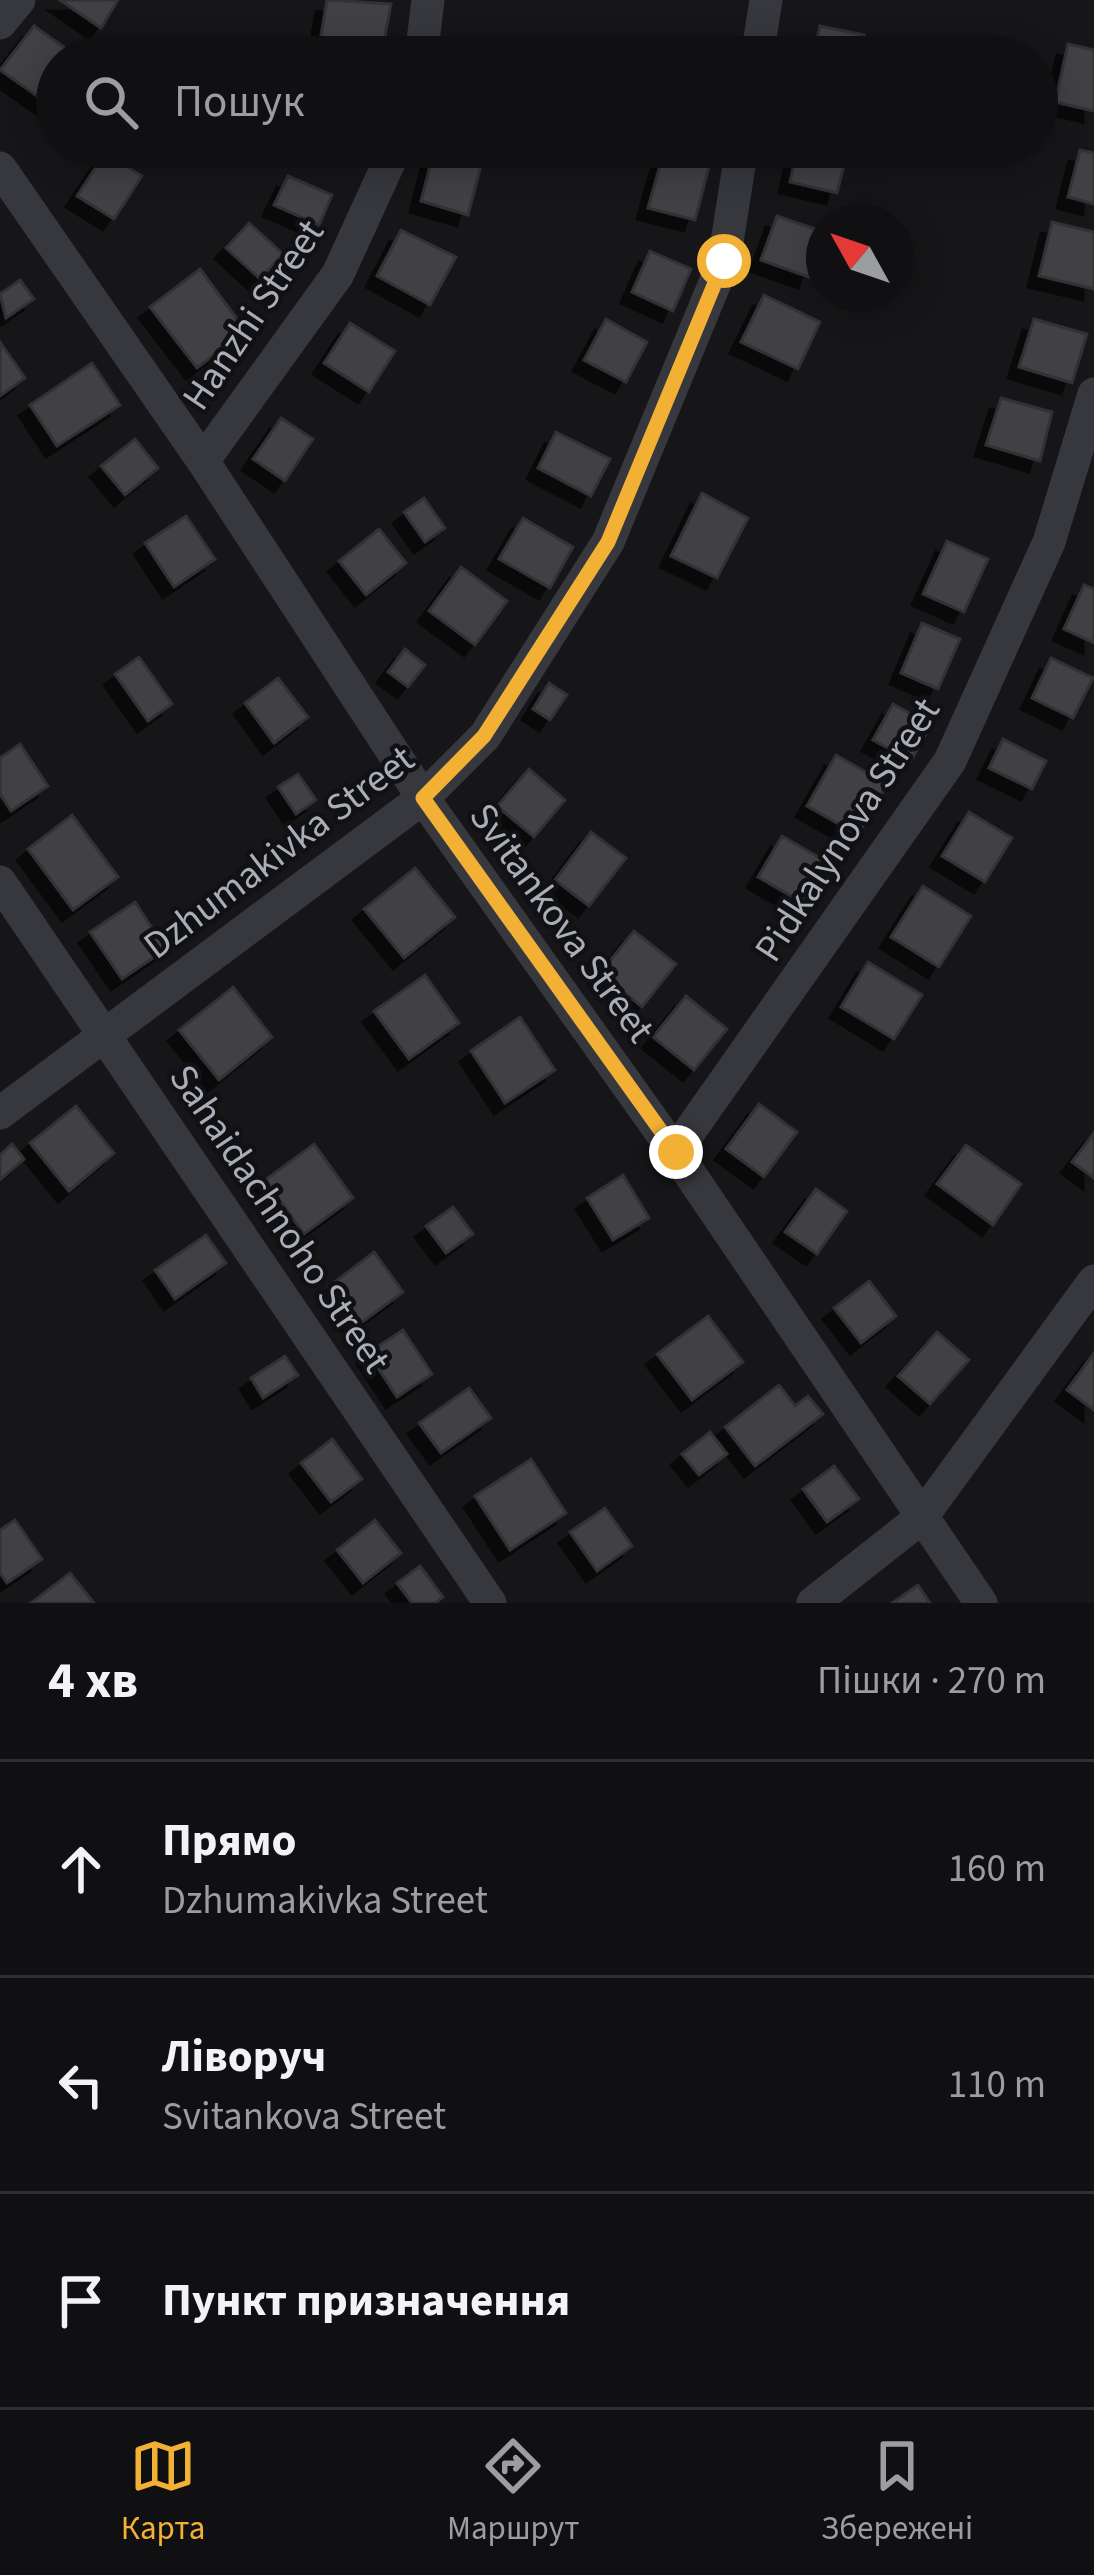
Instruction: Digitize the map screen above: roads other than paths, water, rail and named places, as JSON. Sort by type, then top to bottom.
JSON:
[{"type":"street","points":[[0,23],[19,0]]},
{"type":"street","points":[[424,36],[428,0]]},
{"type":"street","points":[[760,36],[766,0]]},
{"type":"street","name":"Svitankova Street","points":[[0,168],[203,460],[423,798],[676,1152],[981,1603]]},
{"type":"street","name":"Hanzhi Street","points":[[203,460],[338,274],[386,168]]},
{"type":"street","name":"Dzhumakivka Street","points":[[0,1113],[423,798],[484,736],[608,542],[724,261],[739,168]]},
{"type":"street","name":"Pidkalynova Street","points":[[676,1152],[950,760],[1049,542],[1094,394]]},
{"type":"street","name":"Sahaidachnoho Street","points":[[0,882],[490,1603]]},
{"type":"street","points":[[814,1603],[921,1519],[1094,1281]]}]
